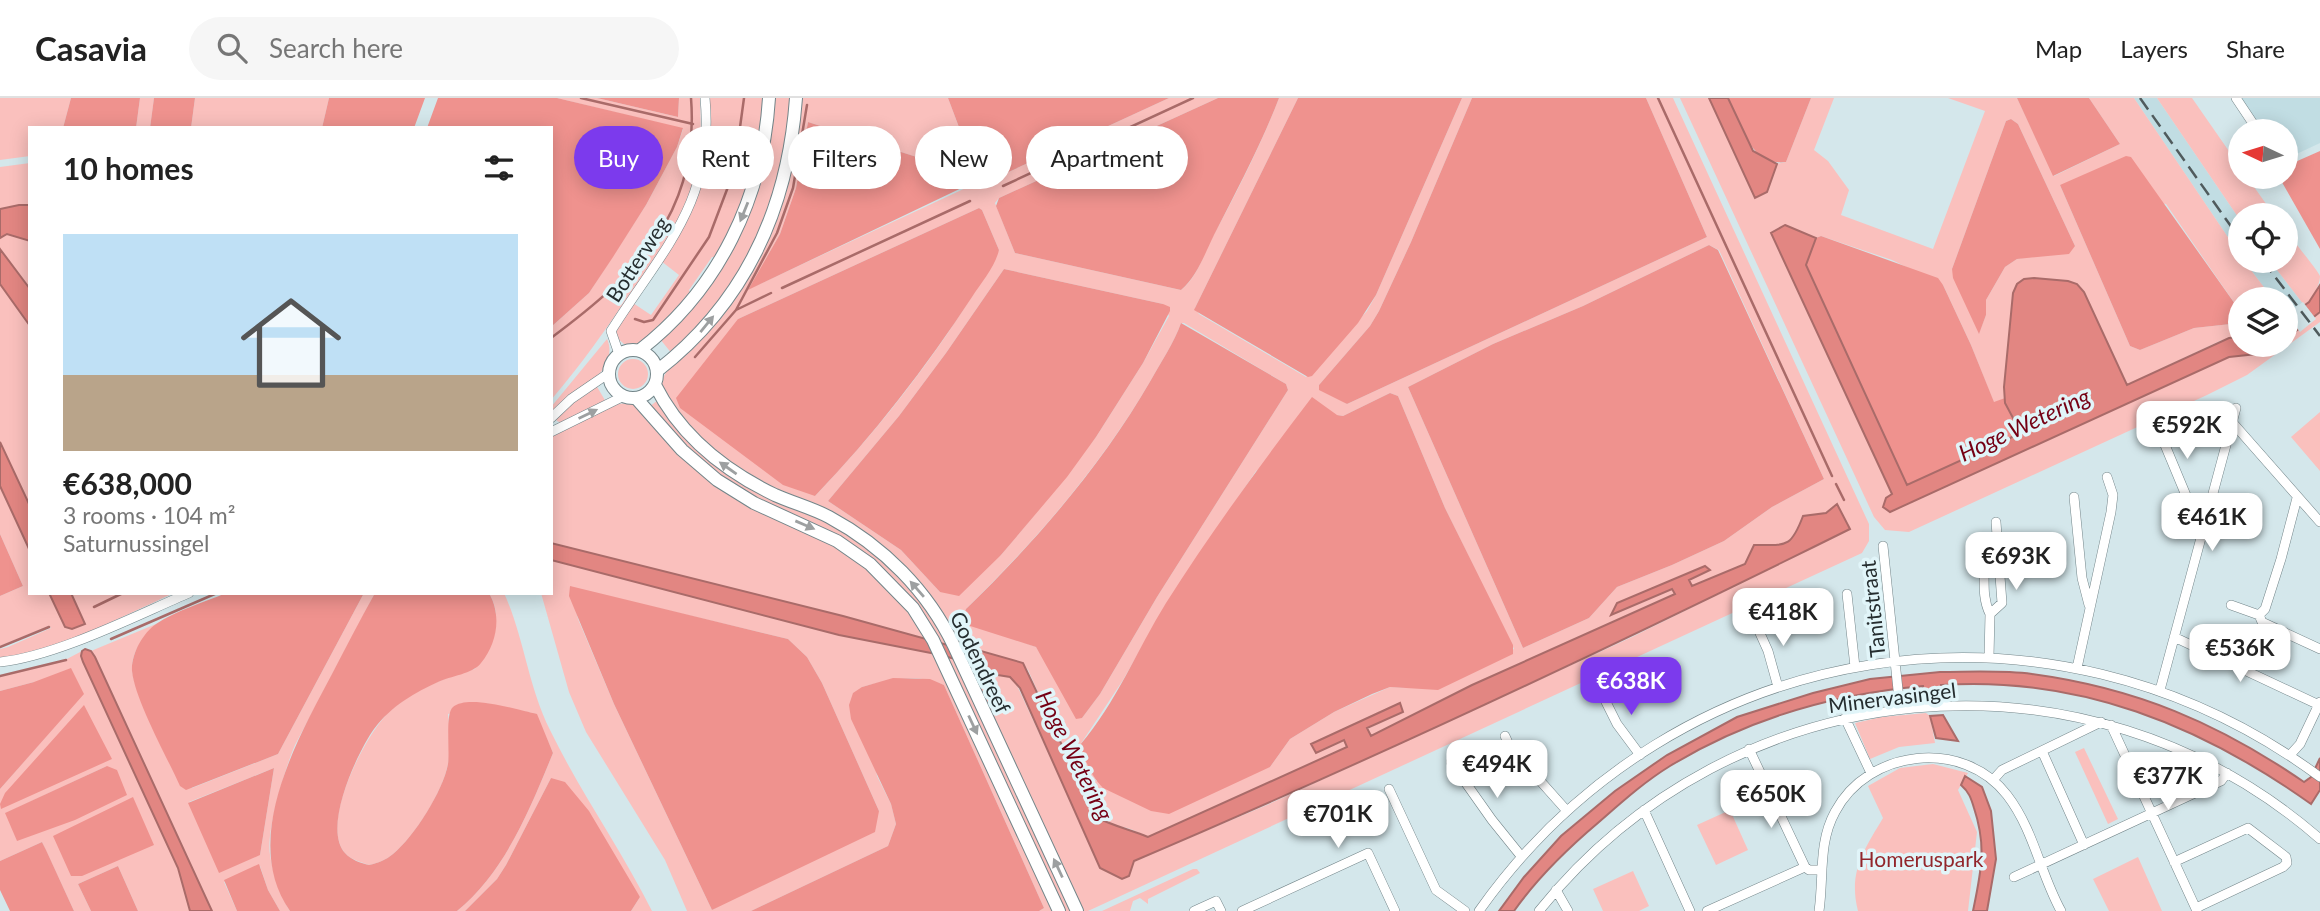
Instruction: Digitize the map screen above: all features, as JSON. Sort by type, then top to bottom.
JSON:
[{"type":"main road","points":[[640,350],[677,318],[696,296],[725,253],[756,178],[763,150],[769,98]]},
{"type":"main road","points":[[657,371],[701,332],[750,264],[764,236],[788,166],[796,98]]},
{"type":"main road","points":[[633,349],[640,350],[655,362],[655,385],[643,396],[630,397],[613,387],[609,373],[619,355],[633,349]]},
{"type":"main road","name":"Godendreef","points":[[655,385],[664,403],[683,428],[726,467],[768,492],[828,517],[861,536],[883,554],[930,604],[965,668],[1077,911]]},
{"type":"main road","name":"Godendreef","points":[[630,397],[682,450],[717,480],[754,503],[837,541],[870,564],[913,608],[933,640],[1059,911]]},
{"type":"street","name":"Botterweg","points":[[619,355],[611,331],[682,225],[700,181],[707,123],[705,98]]},
{"type":"street","points":[[2236,98],[2250,119]]},
{"type":"street","points":[[553,416],[571,399],[609,373]]},
{"type":"street","points":[[553,431],[630,397]]},
{"type":"street","points":[[2160,690],[2236,408]]},
{"type":"street","points":[[2155,421],[2190,505],[2197,513],[2207,516]]},
{"type":"street","points":[[2232,422],[2320,522]]},
{"type":"street","points":[[2077,668],[2111,512],[2113,495],[2107,477]]},
{"type":"street","points":[[2074,497],[2082,578],[2090,606]]},
{"type":"street","points":[[2259,615],[2265,608],[2281,559],[2297,498]]},
{"type":"street","points":[[1990,614],[2003,603],[1996,522]]},
{"type":"street","points":[[1979,539],[1985,553],[1984,602],[1990,614],[1989,657]]},
{"type":"street","name":"Tanitstraat","points":[[1883,547],[1900,705]]},
{"type":"street","points":[[1847,594],[1855,667]]},
{"type":"street","points":[[0,662],[13,661],[66,644],[184,595]]},
{"type":"street","points":[[2231,605],[2259,615],[2262,622],[2320,649]]},
{"type":"street","points":[[1754,620],[1768,651],[1778,687]]},
{"type":"street","points":[[2174,637],[2319,703],[2300,744],[2290,755]]},
{"type":"street","points":[[1479,911],[1521,856],[1567,811],[1640,755],[1695,722],[1778,687],[1855,667],[1895,666],[1942,657],[1989,657],[2077,668],[2160,690],[2239,726],[2290,755],[2320,777]]},
{"type":"street","points":[[1601,692],[1618,724],[1640,755]]},
{"type":"street","name":"Minervasingel","points":[[1539,911],[1603,843],[1644,810],[1718,764],[1783,736],[1900,705],[1984,705],[2044,711],[2106,724],[2161,742],[2227,773],[2274,802],[2320,839]]},
{"type":"street","points":[[1845,718],[1871,773]]},
{"type":"street","points":[[1993,780],[2002,770],[2106,724],[2197,909],[2287,863],[2286,857],[2248,828],[2174,862]]},
{"type":"street","points":[[1505,736],[1510,747],[1567,811]]},
{"type":"street","points":[[1749,750],[1805,867],[1821,870]]},
{"type":"street","points":[[2042,751],[2084,845]]},
{"type":"street","points":[[1819,911],[1826,835],[1836,810],[1871,773],[1907,760],[1933,757],[1969,765],[1993,780],[2007,794],[2018,811],[2061,911]]},
{"type":"street","points":[[1451,762],[1521,856]]},
{"type":"street","points":[[2014,877],[2221,781],[2227,773]]},
{"type":"street","points":[[1389,789],[1436,890],[1465,911]]},
{"type":"street","points":[[1644,810],[1690,911]]},
{"type":"street","points":[[1242,911],[1368,853],[1395,911]]},
{"type":"street","points":[[1707,911],[1805,867]]},
{"type":"street","points":[[1556,890],[1568,911]]},
{"type":"street","points":[[1194,911],[1216,901],[1221,911]]},
{"type":"shaded area","points":[[71,98],[140,98],[136,126],[64,126]]},
{"type":"shaded area","points":[[154,98],[195,98],[191,126],[150,126]]},
{"type":"shaded area","points":[[329,98],[425,98],[415,126],[322,126]]},
{"type":"shaded area","points":[[438,98],[557,98],[677,127],[677,147],[663,173],[663,126],[574,126],[574,189],[655,189],[589,293],[553,325],[553,126],[428,126]]},
{"type":"shaded area","points":[[597,98],[679,98],[678,117]]},
{"type":"shaded area","points":[[948,98],[1169,98],[1108,126],[1026,126],[1026,164],[1012,170],[1012,126],[959,126]]},
{"type":"shaded area","points":[[1218,98],[1279,98],[1257,150],[1200,264],[1181,290],[1015,253],[996,206],[999,198],[1026,186],[1026,189],[1188,189],[1188,126],[1157,126]]},
{"type":"shaded area","points":[[1298,98],[1462,98],[1376,295],[1358,323],[1312,376],[1308,377],[1194,310]]},
{"type":"shaded area","points":[[1472,98],[1646,98],[1707,237],[1347,404],[1319,390],[1319,385],[1370,326],[1379,311]]},
{"type":"shaded area","points":[[1728,98],[1811,98],[1786,162],[1774,162],[1755,151],[1742,131]]},
{"type":"shaded area","points":[[2017,98],[2089,98],[2120,144],[2053,176]]},
{"type":"shaded area","points":[[2134,98],[2157,98],[2228,203],[2228,237]]},
{"type":"shaded area","points":[[2237,98],[2320,98],[2320,143],[2298,153],[2298,119],[2252,119]]},
{"type":"shaded area","points":[[2011,119],[2018,124],[2075,246],[2069,254],[2017,259],[2005,267],[1986,300],[1986,315],[1979,334],[1953,278],[1952,269],[2006,121]]},
{"type":"shaded area","points":[[2320,151],[2320,249],[2298,210],[2298,203],[2294,203],[2286,189],[2298,189],[2298,161]]},
{"type":"shaded area","points":[[901,152],[915,156],[915,189],[959,189],[748,290],[780,234],[796,189],[901,189]]},
{"type":"shaded area","points":[[2126,156],[2131,157],[2228,294],[2228,324],[2194,328],[2140,350],[2130,346],[2060,185]]},
{"type":"shaded area","points":[[979,208],[999,250],[991,269],[898,400],[815,496],[783,485],[680,408],[676,398],[738,319]]},
{"type":"shaded area","points":[[1821,236],[1938,278],[1971,345],[1994,402],[2005,398],[2021,433],[1907,485],[1806,264],[1816,238]]},
{"type":"shaded area","points":[[1709,245],[1718,250],[1824,479],[1772,507],[1724,541],[1617,587],[1589,618],[1523,648],[1408,387],[1493,344],[1583,306]]},
{"type":"shaded area","points":[[1004,269],[1163,304],[1170,307],[1170,311],[1143,363],[1067,477],[1001,555],[959,596],[940,592],[901,550],[828,501],[899,416]]},
{"type":"shaded area","points":[[2253,273],[2279,273],[2290,287],[2264,287]]},
{"type":"shaded area","points":[[2298,297],[2304,305],[2298,310]]},
{"type":"shaded area","points":[[1181,323],[1286,384],[1288,390],[1157,597],[1100,694],[1082,718],[1076,719],[1036,647],[967,625],[962,619],[966,609],[1018,556],[1089,472],[1132,411]]},
{"type":"shaded area","points":[[1390,393],[1398,396],[1445,508],[1513,645],[1513,654],[1438,690],[1390,687],[1372,694],[1334,712],[1290,739],[1270,767],[1169,814],[1151,811],[1103,788],[1086,762],[1080,745],[1105,712],[1166,603],[1255,473],[1312,397],[1337,415],[1343,416]]},
{"type":"shaded area","points":[[0,534],[23,586],[0,596]]},
{"type":"shaded area","points":[[570,586],[788,639],[807,657],[822,683],[879,811],[875,832],[712,910],[614,704],[569,596]]},
{"type":"shaded area","points":[[221,595],[363,595],[278,754],[186,790],[180,786],[152,729],[132,671],[142,638],[156,624]]},
{"type":"shaded area","points":[[374,595],[490,595],[493,602],[496,629],[491,647],[481,663],[467,672],[438,682],[413,695],[392,710],[374,729],[351,772],[337,826],[339,841],[347,855],[369,865],[382,861],[401,846],[418,825],[440,787],[448,764],[449,717],[453,707],[460,703],[481,702],[537,714],[553,753],[525,817],[502,859],[489,878],[457,911],[290,911],[276,883],[271,853],[272,822],[279,791],[304,729]]},
{"type":"shaded area","points":[[71,668],[84,694],[0,789],[0,691]]},
{"type":"shaded area","points":[[893,678],[930,679],[944,685],[1044,908],[1039,911],[751,911],[888,846],[896,824],[891,804],[851,719],[849,705],[853,693],[862,687]]},
{"type":"shaded area","points":[[84,705],[112,759],[1,809],[0,804],[5,793]]},
{"type":"shaded area","points":[[107,766],[117,770],[127,795],[75,820],[17,841],[5,813]]},
{"type":"shaded area","points":[[274,768],[260,855],[219,873],[188,803]]},
{"type":"shaded area","points":[[551,778],[565,782],[589,811],[640,897],[631,911],[465,911],[497,879]]},
{"type":"shaded area","points":[[133,797],[154,845],[82,876],[71,876],[53,836]]},
{"type":"shaded area","points":[[42,842],[74,911],[10,911],[0,890],[0,861]]},
{"type":"shaded area","points":[[259,864],[268,890],[280,911],[237,911],[224,880]]},
{"type":"shaded area","points":[[118,866],[138,911],[91,911],[78,884]]},
{"type":"green space","points":[[0,98],[71,98],[64,126],[28,126],[28,156],[0,160]]},
{"type":"green space","points":[[140,98],[154,98],[150,126],[136,126]]},
{"type":"green space","points":[[195,98],[329,98],[322,126],[191,126]]},
{"type":"green space","points":[[557,98],[597,98],[678,117],[679,98],[700,98],[701,126],[677,128]]},
{"type":"green space","points":[[707,98],[765,98],[762,126],[704,126]]},
{"type":"green space","points":[[771,98],[792,98],[788,145],[766,223],[721,302],[673,355],[660,339],[730,251],[747,189],[774,189],[774,126],[763,126]]},
{"type":"green space","points":[[799,98],[948,98],[959,126],[915,126],[915,156],[901,152],[901,126],[820,126],[808,122],[807,126],[792,126]]},
{"type":"green space","points":[[1169,98],[1218,98],[1157,126],[1108,126]]},
{"type":"green space","points":[[1279,98],[1298,98],[1195,308],[1199,314],[1306,377],[1367,311],[1462,98],[1472,98],[1379,311],[1370,326],[1319,385],[1347,404],[1707,237],[1646,98],[1673,98],[1869,524],[1869,541],[1862,553],[1088,911],[1080,911],[965,662],[986,667],[985,673],[1010,677],[1015,681],[1053,763],[1129,876],[1134,861],[1267,805],[1630,638],[1850,529],[1837,504],[1826,513],[1803,516],[1791,539],[1781,544],[1754,545],[1745,564],[1692,586],[1688,580],[1709,570],[1617,603],[1612,615],[1672,589],[1675,594],[1472,685],[1371,736],[1367,729],[1402,712],[1399,703],[1361,722],[1344,740],[1347,747],[1148,837],[1103,821],[1091,810],[1023,664],[970,648],[962,649],[895,561],[732,468],[674,413],[660,383],[668,369],[759,253],[788,141],[788,189],[796,189],[780,234],[749,289],[964,189],[1012,189],[1012,170],[1026,164],[1026,186],[999,198],[995,203],[1015,253],[1181,290],[1199,267],[1256,152]],"holes":[[[979,208],[999,250],[959,316],[915,379],[815,496],[738,319]],[[1709,245],[1719,250],[1824,479],[1772,507],[1724,541],[1617,587],[1589,618],[1523,648],[1408,387],[1493,344],[1583,306]],[[1004,269],[1163,304],[1169,316],[1096,437],[1031,519],[1001,555],[940,592],[901,550],[828,501],[899,416]],[[1181,323],[1286,384],[1288,390],[1157,597],[1100,694],[1082,718],[1036,647],[962,619],[966,609],[1042,529],[1089,472],[1132,412]],[[1390,393],[1398,396],[1445,508],[1514,649],[1416,688],[1390,687],[1334,712],[1290,739],[1270,767],[1096,781],[1080,745],[1123,680],[1166,604],[1256,471],[1337,415],[1343,416]]]},
{"type":"green space","points":[[1680,98],[1709,98],[1755,198],[1767,192],[1777,164],[1786,162],[1811,98],[1834,98],[1814,150],[1828,161],[1849,190],[1841,215],[1933,249],[1985,111],[1948,98],[2017,98],[2054,176],[2120,144],[2089,98],[2134,98],[2228,237],[2228,273],[2253,273],[2264,287],[2228,287],[2228,294],[2166,204],[2060,185],[2130,346],[2140,350],[2194,328],[2228,324],[2228,339],[2126,385],[2084,292],[2004,387],[2005,398],[1994,403],[1943,285],[1892,260],[1821,236],[1816,238],[1785,225],[1772,233],[1892,494],[1886,498],[1883,507],[1890,512],[2229,357],[2272,357],[2247,375],[2207,395],[1909,532],[1885,530],[1874,517]],"holes":[[[2011,119],[2018,124],[2075,246],[2017,259],[2005,267],[1986,300],[1986,315],[1979,333],[1952,269],[2006,121]]]},
{"type":"green space","points":[[2157,98],[2192,98],[2228,150],[2228,189],[2256,189],[2265,203],[2228,203]]},
{"type":"green space","points":[[677,147],[677,189],[691,189],[683,209],[660,251],[603,333],[553,398],[553,325],[589,293],[655,189],[663,189],[663,173]]},
{"type":"green space","points":[[28,163],[28,205],[0,209],[0,167]]},
{"type":"green space","points":[[698,189],[747,189],[730,236],[689,290],[684,306],[638,345],[624,344],[616,337],[615,329],[633,303],[651,315],[679,275],[661,261],[683,227]]},
{"type":"green space","points":[[7,234],[28,240],[28,286],[0,249],[0,238]]},
{"type":"green space","points":[[2298,246],[2320,276],[2319,284],[2304,305],[2298,297],[2298,287],[2290,287],[2279,273],[2298,273]]},
{"type":"green space","points":[[0,284],[28,323],[28,502],[0,442]]},
{"type":"green space","points":[[2320,312],[2320,322],[2298,338],[2298,329]]},
{"type":"green space","points":[[607,339],[607,361],[601,372],[582,391],[553,413],[553,405]]},
{"type":"green space","points":[[633,359],[644,363],[648,374],[644,385],[633,389],[622,385],[618,374],[622,363]]},
{"type":"green space","points":[[596,385],[606,402],[562,423],[557,421],[574,401]]},
{"type":"green space","points":[[658,400],[697,446],[849,532],[911,585],[951,646],[939,643],[892,580],[707,469],[649,407]]},
{"type":"green space","points":[[631,403],[638,406],[687,459],[837,544],[888,584],[930,640],[553,544],[553,435],[617,404]]},
{"type":"green space","points":[[2320,412],[2320,471],[2291,437]]},
{"type":"green space","points":[[0,486],[28,547],[28,595],[50,595],[68,629],[85,623],[72,595],[170,595],[66,641],[22,656],[0,660],[0,649],[51,628],[49,626],[0,646],[0,596],[23,586],[0,534]]},
{"type":"green space","points":[[553,561],[839,635],[936,654],[1057,911],[1039,911],[1044,908],[944,685],[913,678],[862,687],[877,776],[891,804],[896,824],[888,846],[751,911],[687,911],[665,860],[586,732],[569,692],[542,595],[553,595]],"holes":[[[570,587],[788,639],[807,657],[822,683],[879,811],[712,910],[614,704],[578,619]]]},
{"type":"green space","points":[[363,595],[374,595],[295,745],[277,799],[271,830],[270,855],[277,884],[290,911],[280,911],[268,890],[260,866],[224,882],[237,911],[212,911],[91,651],[156,624],[143,638],[134,654],[134,679],[146,710],[192,788],[278,754]],"holes":[[[274,768],[260,855],[189,802]]]},
{"type":"green space","points":[[490,595],[505,595],[517,627],[536,696],[550,730],[652,911],[631,911],[640,897],[551,778],[497,879],[465,911],[457,911],[489,878],[502,859],[525,817],[553,753],[536,714],[485,703],[448,714],[450,748],[444,778],[426,814],[409,837],[388,858],[369,865],[345,853],[338,840],[341,802],[348,780],[379,723],[389,712],[418,691],[475,669],[493,632],[496,613]]},
{"type":"green space","points":[[82,651],[83,662],[178,868],[190,911],[138,911],[118,866],[78,884],[91,911],[74,911],[42,842],[0,861],[0,789],[83,694],[34,682],[0,691],[0,676],[65,660]],"holes":[[[107,766],[18,840],[6,813]]]},
{"type":"green space","points":[[945,656],[957,659],[1074,911],[1062,911]]},
{"type":"green space","points":[[1926,713],[1930,716],[1935,743],[1899,747],[1870,759],[1855,723],[1882,717]]},
{"type":"green space","points":[[2084,748],[2118,819],[2108,824],[2075,752]]},
{"type":"green space","name":"Homeruspark","points":[[1933,764],[1968,773],[1958,790],[1977,832],[1968,911],[1858,911],[1855,897],[1857,873],[1864,851],[1883,818],[1868,786],[1900,768]]},
{"type":"green space","points":[[1730,810],[1748,850],[1716,865],[1697,825]]},
{"type":"green space","points":[[2138,857],[2162,911],[2109,911],[2093,879]]},
{"type":"green space","points":[[1193,869],[1200,873],[1148,899],[1148,904],[1140,898],[1133,901],[1130,911],[1102,911]]},
{"type":"green space","points":[[1633,871],[1649,906],[1639,911],[1603,911],[1593,889]]},
{"type":"water","points":[[1709,98],[1728,98],[1753,151],[1777,164],[1767,192],[1755,198]]},
{"type":"water","points":[[28,205],[28,240],[7,234],[0,238],[0,209]]},
{"type":"water","name":"Hoge Wetering","points":[[1785,225],[1816,238],[1806,265],[1907,485],[2021,433],[2005,403],[2004,387],[2013,293],[2017,284],[2024,279],[2068,281],[2077,284],[2084,292],[2127,385],[2228,338],[2229,357],[1890,512],[1883,507],[1886,498],[1892,494],[1771,233]]},
{"type":"water","points":[[0,249],[28,286],[28,323],[0,284]]},
{"type":"water","points":[[2320,285],[2320,312],[2298,329],[2298,310],[2309,302]]},
{"type":"water","points":[[0,442],[28,502],[28,547],[0,486]]},
{"type":"water","points":[[1837,504],[1850,529],[1494,700],[1134,861],[1129,876],[1122,879],[1100,868],[1020,688],[1010,677],[985,673],[986,667],[936,654],[839,635],[553,561],[553,544],[1023,663],[1096,817],[1148,837],[1347,747],[1344,740],[1316,753],[1311,744],[1400,703],[1403,712],[1367,728],[1371,736],[1472,685],[1675,594],[1672,589],[1611,615],[1617,603],[1705,566],[1710,570],[1689,580],[1692,586],[1745,564],[1754,545],[1786,543],[1795,534],[1803,516],[1826,513]]},
{"type":"water","points":[[50,595],[72,595],[85,624],[72,629],[65,627]]},
{"type":"water","points":[[85,649],[91,651],[95,657],[212,911],[190,911],[178,868],[83,662],[81,656]]},
{"type":"water","points":[[1940,672],[2032,674],[2106,688],[2175,711],[2208,726],[2240,742],[2304,782],[2311,777],[2320,758],[2320,790],[2311,804],[2226,751],[2182,729],[2089,698],[1992,684],[1941,685],[1940,694],[1924,695],[1923,686],[1890,690],[1792,711],[1699,749],[1651,779],[1587,832],[1543,875],[1514,911],[1499,911],[1524,877],[1561,836],[1615,791],[1667,755],[1737,717],[1813,693],[1870,679]]},
{"type":"water","points":[[1943,715],[1958,741],[1936,738],[1930,716]]},
{"type":"water","points":[[1965,776],[1982,787],[1991,811],[1996,859],[1987,911],[1973,911],[1982,847],[1973,804],[1961,785]]},
{"type":"pier","points":[[2303,302],[2316,319],[2300,332],[2298,329],[2298,306]]},
{"type":"waterway","points":[[581,98],[693,124]]},
{"type":"waterway","points":[[553,336],[610,290],[657,237],[673,208],[685,175],[691,139],[691,98]]},
{"type":"waterway","points":[[635,319],[644,322],[653,320],[709,237],[734,171],[744,98]]},
{"type":"waterway","points":[[1012,182],[1193,98]]},
{"type":"waterway","points":[[1658,98],[1832,476]]},
{"type":"waterway","points":[[695,357],[736,310],[777,233],[793,188],[807,105]]},
{"type":"waterway","points":[[782,288],[970,201]]},
{"type":"waterway","points":[[736,310],[771,293]]},
{"type":"waterway","points":[[1836,484],[1844,500]]},
{"type":"waterway","points":[[94,607],[119,595]]},
{"type":"waterway","points":[[111,639],[212,595]]},
{"type":"waterway","points":[[0,647],[49,627]]},
{"type":"waterway","points":[[0,676],[66,660]]},
{"type":"railway","points":[[2140,98],[2228,222]]},
{"type":"railway","points":[[2272,273],[2320,336]]}]
